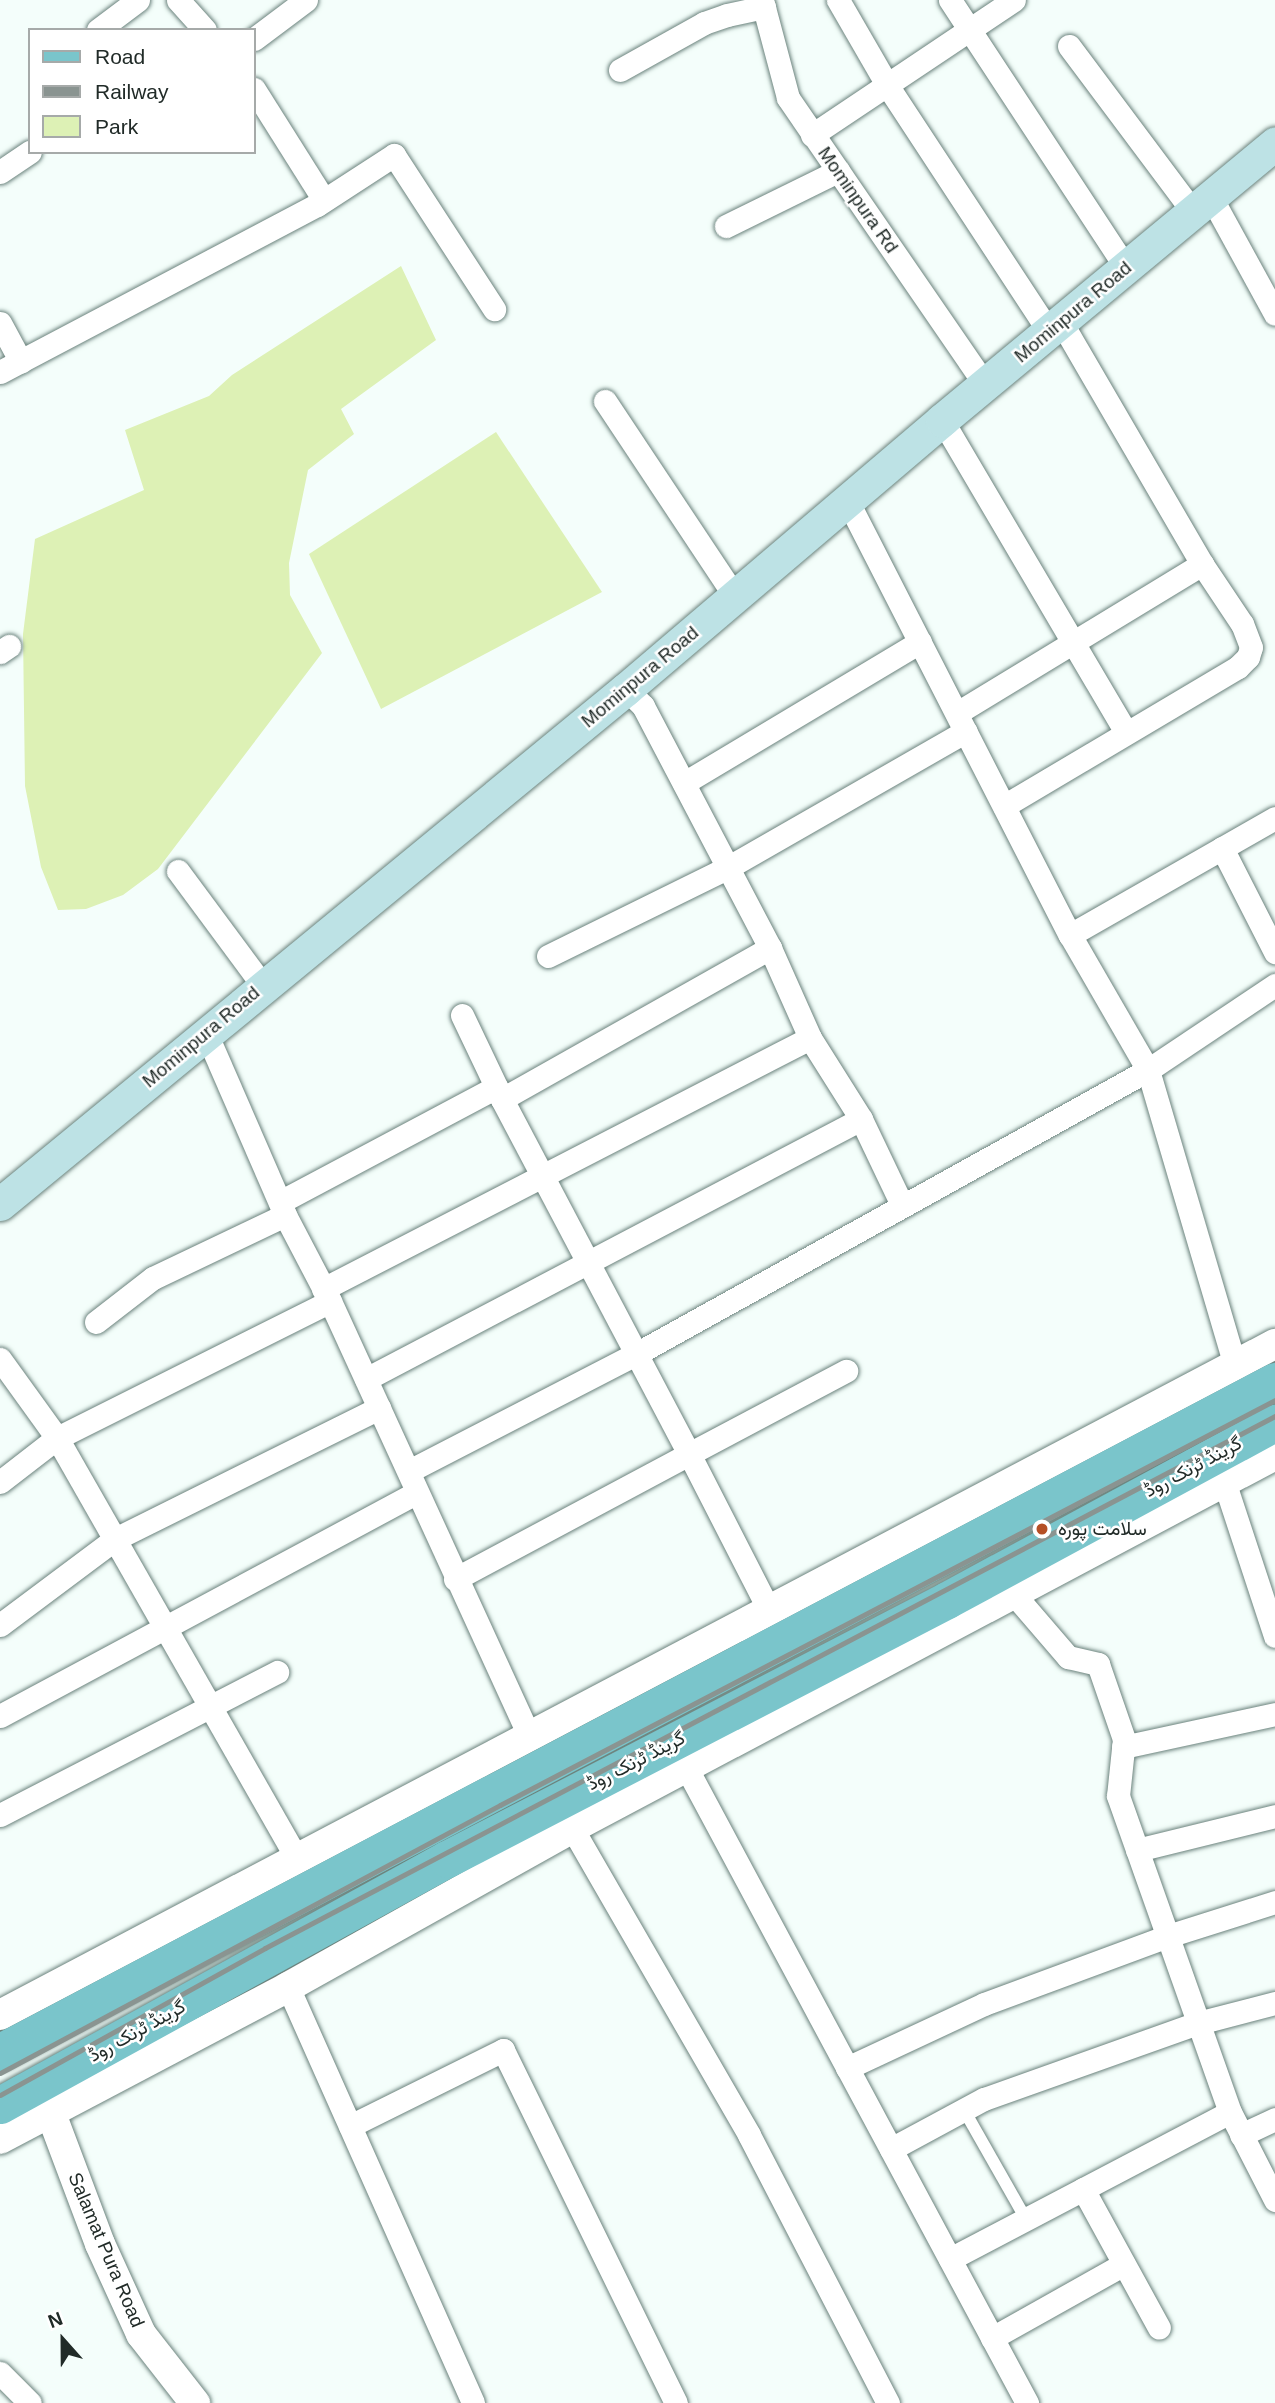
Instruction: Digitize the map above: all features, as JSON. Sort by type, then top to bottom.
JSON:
[{"type":"main road","name":"Mominpura Road","points":[[4,1193],[206,1033],[626,689],[736,598],[847,500],[1275,144]]},
{"type":"main road","name":"گرینڈ ٹرنک روڈ","points":[[0,2052],[1275,1381]]},
{"type":"main road","name":"گرینڈ ٹرنک روڈ","points":[[0,2105],[45,2099],[447,1859],[947,1600],[1275,1423]]},
{"type":"main road","points":[[430,1826],[447,1859]]},
{"type":"street","points":[[101,28],[138,0]]},
{"type":"street","points":[[178,0],[203,28]]},
{"type":"street","points":[[256,38],[306,0]]},
{"type":"street","points":[[838,0],[887,85],[1055,327],[1248,636],[1251,648],[1248,657],[1238,667],[1004,806]]},
{"type":"street","points":[[950,0],[1126,268]]},
{"type":"street","points":[[812,135],[1014,0]]},
{"type":"street","points":[[620,70],[704,23],[763,4]]},
{"type":"street","name":"Mominpura Rd","points":[[763,4],[788,98],[985,385]]},
{"type":"street","points":[[1069,46],[1202,205],[1275,314]]},
{"type":"street","points":[[256,92],[324,200]]},
{"type":"street","points":[[0,172],[28,153]]},
{"type":"street","points":[[0,323],[10,367],[324,200],[394,155],[494,309]]},
{"type":"street","points":[[726,226],[838,171]]},
{"type":"street","points":[[605,401],[736,598]]},
{"type":"street","points":[[942,421],[1126,732]]},
{"type":"street","points":[[847,500],[1070,934],[1149,1070],[1235,1366]]},
{"type":"street","points":[[548,957],[727,868],[961,722],[1072,642],[1202,564]]},
{"type":"street","points":[[684,783],[920,642]]},
{"type":"street","points":[[626,689],[643,706],[770,948],[810,1038],[861,1119],[902,1205]]},
{"type":"street","points":[[1070,934],[1275,818]]},
{"type":"street","points":[[1222,848],[1275,952]]},
{"type":"street","points":[[178,871],[263,986]]},
{"type":"street","points":[[96,1322],[153,1278],[770,948]]},
{"type":"street","points":[[409,1471],[636,1354],[1149,1070],[1275,985]]},
{"type":"street","points":[[462,1015],[499,1093],[544,1174],[769,1610]]},
{"type":"street","points":[[206,1033],[283,1209],[327,1295],[529,1736]]},
{"type":"street","points":[[0,1482],[57,1438],[327,1295],[544,1174],[810,1038]]},
{"type":"street","points":[[366,1379],[861,1119]]},
{"type":"street","points":[[0,2015],[1275,1344]]},
{"type":"street","points":[[0,1359],[57,1438],[296,1859]]},
{"type":"street","points":[[455,1579],[846,1371]]},
{"type":"street","points":[[0,1625],[114,1539],[379,1408]]},
{"type":"street","points":[[0,2139],[45,2099],[288,1987],[572,1828],[1012,1592],[1275,1455]]},
{"type":"street","points":[[1224,1481],[1275,1636]]},
{"type":"street","points":[[0,1716],[417,1492]]},
{"type":"street","points":[[1012,1592],[1068,1657],[1098,1664],[1124,1739],[1118,1796],[1230,2112],[1275,2200]]},
{"type":"street","points":[[0,1815],[277,1672]]},
{"type":"street","points":[[1123,1747],[1275,1714]]},
{"type":"street","points":[[686,1767],[1027,2403]]},
{"type":"street","points":[[1137,1850],[1275,1816]]},
{"type":"street","points":[[572,1828],[749,2135],[888,2403]]},
{"type":"street","points":[[847,2068],[984,2004],[1168,1936],[1275,1902]]},
{"type":"street","points":[[288,1987],[473,2403]]},
{"type":"street","points":[[891,2150],[984,2099],[1198,2023],[1275,2003]]},
{"type":"street","points":[[350,2126],[503,2050],[676,2403]]},
{"type":"street","name":"Salamat Pura Road","points":[[45,2099],[115,2280],[141,2334],[195,2403]]},
{"type":"street","points":[[950,2259],[1230,2112]]},
{"type":"street","points":[[1241,2136],[1275,2119]]},
{"type":"street","points":[[1083,2189],[1159,2328]]},
{"type":"street","points":[[992,2338],[1124,2264]]},
{"type":"street","points":[[0,2373],[30,2403]]},
{"type":"lane","points":[[964,2110],[1026,2219]]},
{"type":"green space","points":[[401,266],[436,340],[341,409],[354,434],[308,470],[289,563],[290,595],[322,653],[158,869],[123,895],[86,909],[58,910],[41,867],[25,786],[23,634],[35,539],[144,490],[125,430],[209,396],[232,375]]},
{"type":"green space","points":[[496,432],[602,592],[381,709],[309,554]]},
{"type":"railway","points":[[0,2073],[500,1805],[1275,1400]]},
{"type":"railway","points":[[0,2095],[265,1948],[1275,1416]]},
{"type":"place","name":"سلامت پورہ","points":[[1042,1529]]}]
